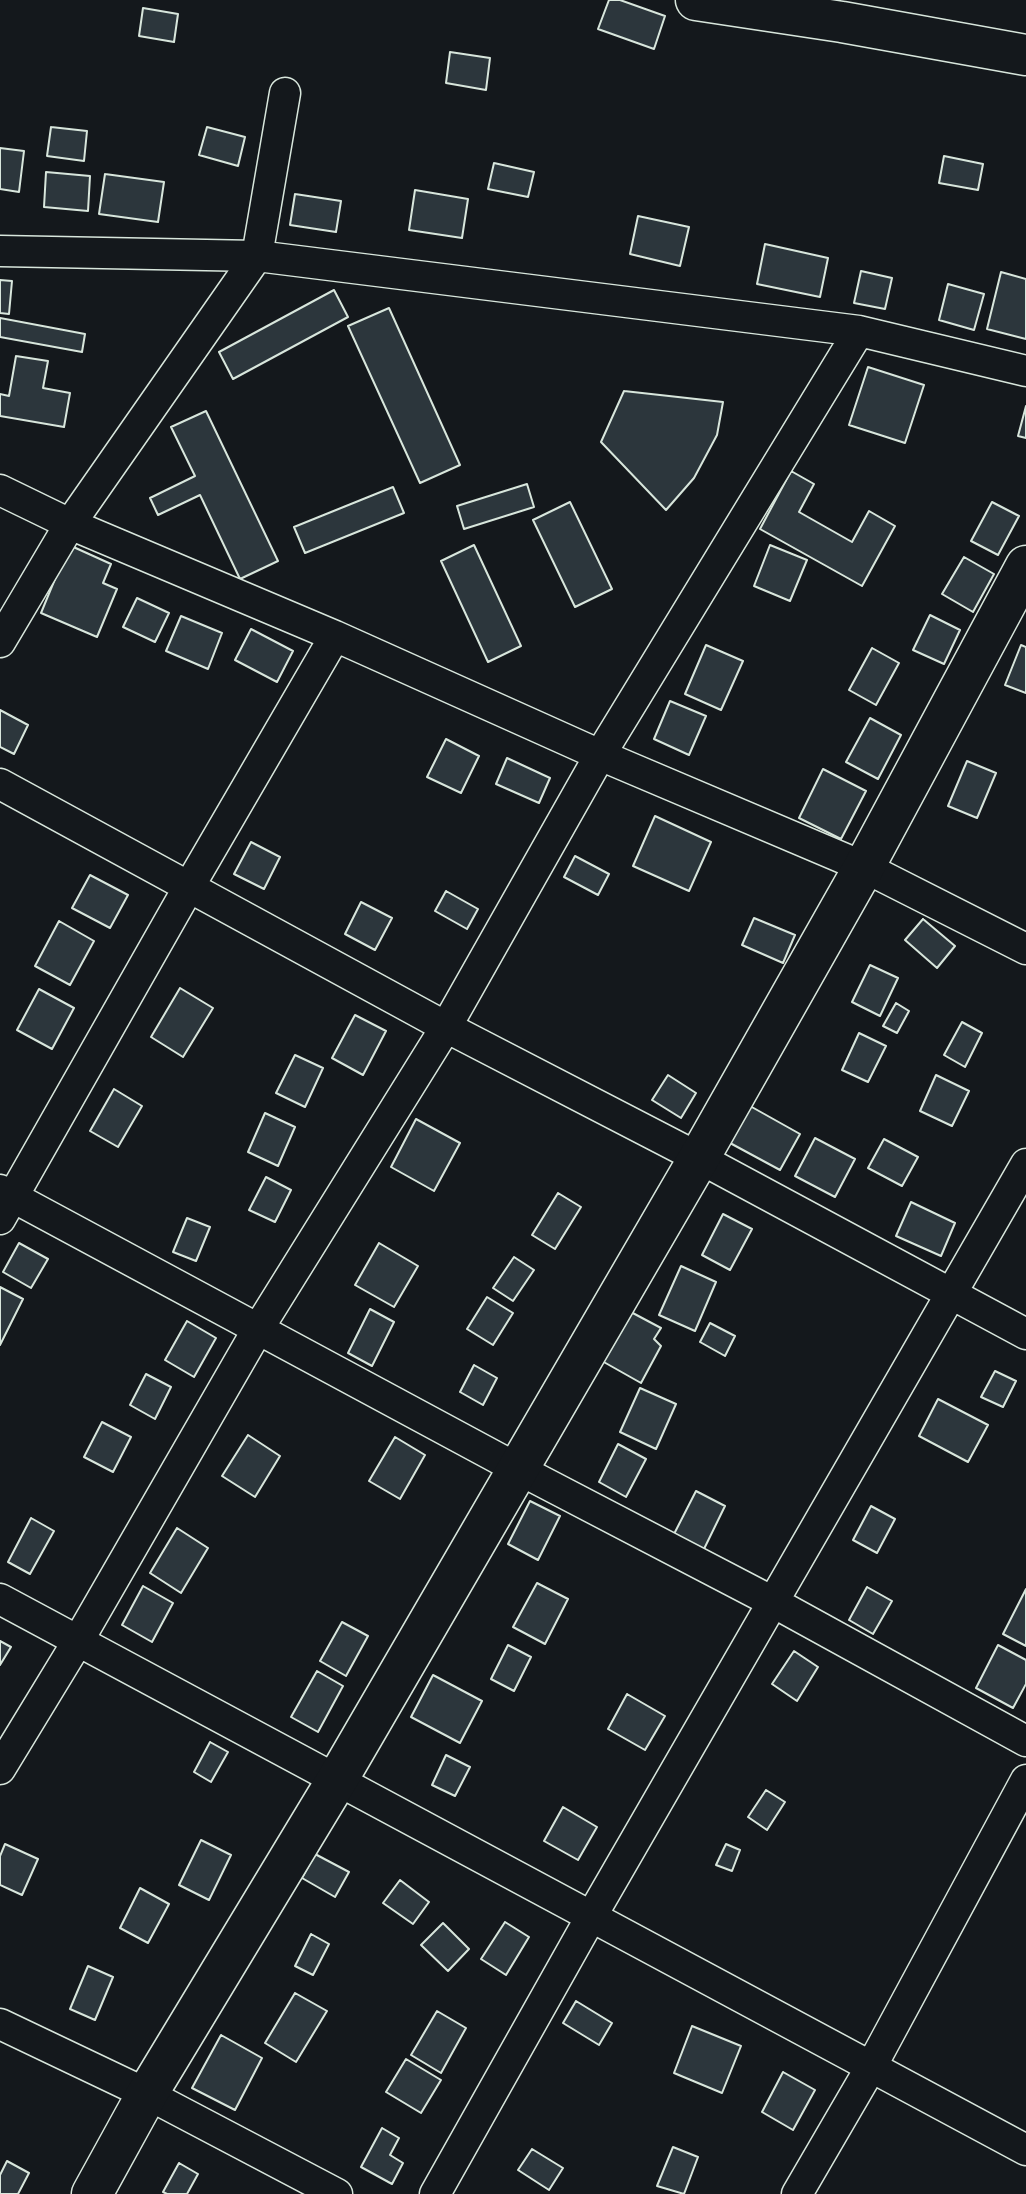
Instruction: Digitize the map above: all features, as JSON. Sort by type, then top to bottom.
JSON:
[{"type":"main road","points":[[696,0],[1026,55]]},
{"type":"main road","points":[[92,2194],[147,2094],[337,1780],[699,1158],[864,867],[1026,566]]},
{"type":"street","points":[[0,642],[70,524],[257,256],[285,93]]},
{"type":"street","points":[[0,251],[257,256],[859,331],[1026,371]]},
{"type":"street","points":[[0,1769],[78,1641],[258,1329],[446,1027],[600,755],[859,331]]},
{"type":"street","points":[[0,490],[70,524],[864,867],[1026,949]]},
{"type":"street","points":[[335,636],[4,1202],[258,1329],[773,1602],[1026,1741]]},
{"type":"street","points":[[0,784],[446,1027],[699,1158],[1026,1334]]},
{"type":"street","points":[[435,2194],[591,1917],[1026,1164]]},
{"type":"street","points":[[0,1599],[1026,2150]]},
{"type":"street","points":[[797,2194],[871,2067],[1026,1780]]},
{"type":"street","points":[[0,2024],[147,2094],[337,2194]]},
{"type":"building","points":[[609,0],[620,0],[665,16],[654,49],[598,29]]},
{"type":"building","points":[[143,8],[178,14],[174,42],[139,36]]},
{"type":"building","points":[[450,52],[490,58],[486,90],[446,83]]},
{"type":"building","points":[[51,127],[87,131],[84,161],[47,156]]},
{"type":"building","points":[[207,127],[245,137],[238,166],[199,155]]},
{"type":"building","points":[[0,148],[24,151],[19,192],[0,189]]},
{"type":"building","points":[[944,156],[983,164],[978,190],[939,183]]},
{"type":"building","points":[[494,163],[534,172],[528,197],[488,189]]},
{"type":"building","points":[[46,172],[90,176],[88,211],[44,207]]},
{"type":"building","points":[[105,174],[164,182],[158,222],[99,214]]},
{"type":"building","points":[[415,190],[468,199],[462,238],[409,230]]},
{"type":"building","points":[[295,194],[341,201],[336,232],[290,225]]},
{"type":"building","points":[[638,216],[689,227],[680,266],[630,254]]},
{"type":"building","points":[[765,244],[828,258],[820,297],[757,284]]},
{"type":"building","points":[[861,271],[892,278],[885,309],[854,303]]},
{"type":"building","points":[[1001,272],[1026,279],[1026,339],[987,329]]},
{"type":"building","points":[[0,280],[12,281],[9,314],[0,313]]},
{"type":"building","points":[[948,284],[984,294],[974,330],[939,320]]},
{"type":"building","points":[[334,290],[348,317],[233,379],[219,352]]},
{"type":"building","points":[[389,308],[460,465],[420,483],[348,326]]},
{"type":"building","points":[[0,318],[85,334],[82,352],[0,337]]},
{"type":"building","points":[[16,356],[48,361],[43,388],[70,393],[64,427],[0,416],[0,394],[9,396]]},
{"type":"building","points":[[868,367],[924,385],[905,443],[849,425]]},
{"type":"building","points":[[624,391],[723,402],[717,435],[694,478],[666,510],[601,442]]},
{"type":"building","points":[[1026,406],[1026,438],[1018,436]]},
{"type":"building","points":[[206,411],[278,561],[240,579],[200,495],[158,515],[150,498],[195,476],[171,427]]},
{"type":"building","points":[[791,471],[814,484],[799,512],[852,542],[869,511],[895,526],[862,586],[760,529]]},
{"type":"building","points":[[527,484],[534,507],[464,529],[457,506]]},
{"type":"building","points":[[393,487],[404,513],[305,553],[294,527]]},
{"type":"building","points":[[570,502],[612,589],[575,607],[533,520]]},
{"type":"building","points":[[992,502],[1019,516],[998,555],[971,541]]},
{"type":"building","points":[[69,545],[111,564],[103,583],[117,589],[97,637],[41,613]]},
{"type":"building","points":[[474,545],[521,646],[488,662],[441,561]]},
{"type":"building","points":[[770,545],[807,560],[790,601],[754,586]]},
{"type":"building","points":[[964,557],[994,574],[973,612],[942,594]]},
{"type":"building","points":[[137,598],[169,613],[155,642],[123,627]]},
{"type":"building","points":[[930,615],[960,630],[944,664],[913,650]]},
{"type":"building","points":[[181,616],[222,633],[208,669],[166,651]]},
{"type":"building","points":[[251,629],[293,651],[277,682],[235,660]]},
{"type":"building","points":[[706,645],[743,661],[721,710],[685,694]]},
{"type":"building","points":[[1021,645],[1026,647],[1026,693],[1005,685]]},
{"type":"building","points":[[872,648],[899,663],[876,705],[849,690]]},
{"type":"building","points":[[670,701],[706,716],[689,755],[654,739]]},
{"type":"building","points":[[0,710],[28,725],[14,754],[0,747]]},
{"type":"building","points":[[870,718],[901,735],[878,779],[846,762]]},
{"type":"building","points":[[446,739],[479,756],[461,793],[427,777]]},
{"type":"building","points":[[507,758],[550,778],[539,803],[496,784]]},
{"type":"building","points":[[967,761],[996,773],[977,818],[948,806]]},
{"type":"building","points":[[823,769],[866,791],[841,839],[799,818]]},
{"type":"building","points":[[655,816],[711,842],[689,891],[633,866]]},
{"type":"building","points":[[251,842],[280,857],[264,889],[234,874]]},
{"type":"building","points":[[575,856],[609,874],[598,895],[564,877]]},
{"type":"building","points":[[90,875],[128,895],[110,928],[72,908]]},
{"type":"building","points":[[446,891],[478,909],[467,929],[435,911]]},
{"type":"building","points":[[361,902],[392,918],[375,950],[345,934]]},
{"type":"building","points":[[754,918],[795,935],[783,963],[742,945]]},
{"type":"building","points":[[923,919],[955,946],[937,968],[905,940]]},
{"type":"building","points":[[59,921],[94,941],[70,985],[35,966]]},
{"type":"building","points":[[870,965],[898,978],[880,1016],[852,1002]]},
{"type":"building","points":[[180,988],[213,1008],[183,1057],[151,1037]]},
{"type":"building","points":[[39,989],[74,1008],[52,1049],[17,1030]]},
{"type":"building","points":[[896,1003],[909,1011],[897,1033],[883,1026]]},
{"type":"building","points":[[355,1015],[386,1031],[363,1075],[332,1058]]},
{"type":"building","points":[[962,1022],[982,1033],[965,1067],[944,1055]]},
{"type":"building","points":[[859,1033],[886,1046],[868,1082],[842,1070]]},
{"type":"building","points":[[295,1055],[323,1068],[305,1107],[276,1093]]},
{"type":"building","points":[[668,1075],[696,1093],[681,1118],[652,1100]]},
{"type":"building","points":[[936,1075],[969,1091],[952,1126],[920,1111]]},
{"type":"building","points":[[114,1089],[142,1106],[118,1147],[90,1131]]},
{"type":"building","points":[[750,1106],[800,1134],[780,1170],[730,1143]]},
{"type":"building","points":[[265,1113],[295,1127],[278,1166],[248,1152]]},
{"type":"building","points":[[416,1119],[460,1143],[434,1191],[391,1167]]},
{"type":"building","points":[[815,1138],[855,1159],[835,1197],[795,1176]]},
{"type":"building","points":[[884,1139],[918,1157],[902,1186],[868,1168]]},
{"type":"building","points":[[266,1177],[291,1190],[275,1222],[249,1210]]},
{"type":"building","points":[[558,1193],[581,1207],[555,1249],[532,1235]]},
{"type":"building","points":[[911,1202],[955,1223],[941,1256],[896,1236]]},
{"type":"building","points":[[723,1214],[752,1229],[730,1270],[702,1255]]},
{"type":"building","points":[[187,1218],[210,1227],[196,1261],[173,1252]]},
{"type":"building","points":[[19,1243],[48,1259],[31,1288],[3,1272]]},
{"type":"building","points":[[379,1243],[418,1266],[394,1307],[355,1285]]},
{"type":"building","points":[[514,1257],[534,1270],[513,1301],[493,1288]]},
{"type":"building","points":[[681,1266],[716,1282],[695,1331],[659,1315]]},
{"type":"building","points":[[0,1287],[23,1299],[0,1345]]},
{"type":"building","points":[[487,1297],[513,1313],[493,1345],[467,1329]]},
{"type":"building","points":[[370,1309],[394,1322],[372,1366],[348,1353]]},
{"type":"building","points":[[629,1311],[661,1328],[654,1339],[661,1346],[641,1383],[602,1361]]},
{"type":"building","points":[[187,1321],[216,1338],[194,1377],[165,1360]]},
{"type":"building","points":[[710,1323],[735,1336],[725,1356],[700,1342]]},
{"type":"building","points":[[474,1365],[497,1378],[483,1405],[460,1392]]},
{"type":"building","points":[[995,1371],[1016,1381],[1003,1407],[981,1397]]},
{"type":"building","points":[[146,1374],[171,1387],[155,1419],[130,1405]]},
{"type":"building","points":[[640,1388],[676,1404],[656,1449],[620,1432]]},
{"type":"building","points":[[938,1399],[988,1425],[968,1462],[919,1436]]},
{"type":"building","points":[[102,1422],[131,1437],[113,1472],[84,1457]]},
{"type":"building","points":[[248,1435],[280,1456],[255,1497],[222,1476]]},
{"type":"building","points":[[395,1437],[425,1455],[400,1499],[369,1481]]},
{"type":"building","points":[[618,1444],[646,1459],[626,1497],[599,1482]]},
{"type":"building","points":[[696,1491],[725,1506],[703,1551],[673,1536]]},
{"type":"building","points":[[530,1501],[560,1516],[538,1560],[508,1544]]},
{"type":"building","points":[[871,1506],[895,1519],[877,1553],[853,1540]]},
{"type":"building","points":[[31,1518],[54,1531],[30,1574],[8,1562]]},
{"type":"building","points":[[177,1528],[208,1548],[181,1593],[150,1573]]},
{"type":"building","points":[[537,1583],[568,1599],[545,1644],[513,1627]]},
{"type":"building","points":[[143,1586],[173,1603],[152,1642],[122,1625]]},
{"type":"building","points":[[867,1587],[892,1601],[873,1634],[849,1620]]},
{"type":"building","points":[[1026,1589],[1026,1646],[1003,1634]]},
{"type":"building","points":[[342,1622],[368,1636],[346,1676],[320,1661]]},
{"type":"building","points":[[0,1641],[11,1647],[0,1665]]},
{"type":"building","points":[[508,1645],[531,1657],[514,1691],[491,1679]]},
{"type":"building","points":[[998,1645],[1026,1660],[1026,1684],[1013,1708],[976,1688]]},
{"type":"building","points":[[794,1651],[818,1667],[797,1701],[772,1684]]},
{"type":"building","points":[[317,1671],[343,1686],[318,1732],[291,1717]]},
{"type":"building","points":[[433,1675],[482,1701],[460,1743],[411,1717]]},
{"type":"building","points":[[627,1694],[665,1716],[645,1750],[608,1729]]},
{"type":"building","points":[[210,1742],[228,1752],[211,1782],[194,1772]]},
{"type":"building","points":[[446,1755],[470,1767],[455,1796],[432,1785]]},
{"type":"building","points":[[766,1790],[785,1802],[767,1830],[748,1817]]},
{"type":"building","points":[[563,1807],[597,1827],[578,1860],[544,1841]]},
{"type":"building","points":[[201,1840],[231,1855],[209,1900],[179,1885]]},
{"type":"building","points":[[5,1844],[38,1859],[22,1895],[0,1885],[0,1856]]},
{"type":"building","points":[[726,1844],[740,1850],[732,1871],[716,1865]]},
{"type":"building","points":[[315,1854],[349,1872],[335,1897],[302,1878]]},
{"type":"building","points":[[400,1880],[429,1902],[413,1924],[383,1903]]},
{"type":"building","points":[[140,1888],[169,1904],[148,1943],[120,1928]]},
{"type":"building","points":[[505,1922],[529,1937],[506,1975],[481,1959]]},
{"type":"building","points":[[443,1923],[469,1949],[448,1971],[421,1945]]},
{"type":"building","points":[[311,1934],[329,1944],[313,1975],[295,1966]]},
{"type":"building","points":[[88,1966],[113,1977],[95,2020],[70,2009]]},
{"type":"building","points":[[295,1993],[327,2011],[296,2062],[265,2043]]},
{"type":"building","points":[[576,2001],[612,2023],[599,2045],[563,2023]]},
{"type":"building","points":[[437,2011],[466,2028],[441,2073],[411,2055]]},
{"type":"building","points":[[692,2026],[741,2046],[722,2093],[674,2073]]},
{"type":"building","points":[[221,2035],[262,2058],[235,2110],[192,2088]]},
{"type":"building","points":[[406,2059],[441,2080],[421,2113],[386,2092]]},
{"type":"building","points":[[783,2072],[815,2090],[793,2130],[762,2112]]},
{"type":"building","points":[[382,2128],[399,2138],[390,2155],[403,2163],[392,2184],[361,2167]]},
{"type":"building","points":[[673,2147],[698,2157],[684,2194],[657,2186]]},
{"type":"building","points":[[532,2149],[563,2168],[549,2190],[518,2170]]},
{"type":"building","points":[[7,2161],[29,2173],[18,2194],[0,2194],[0,2175]]},
{"type":"building","points":[[179,2163],[198,2174],[187,2194],[167,2194],[163,2192]]}]
